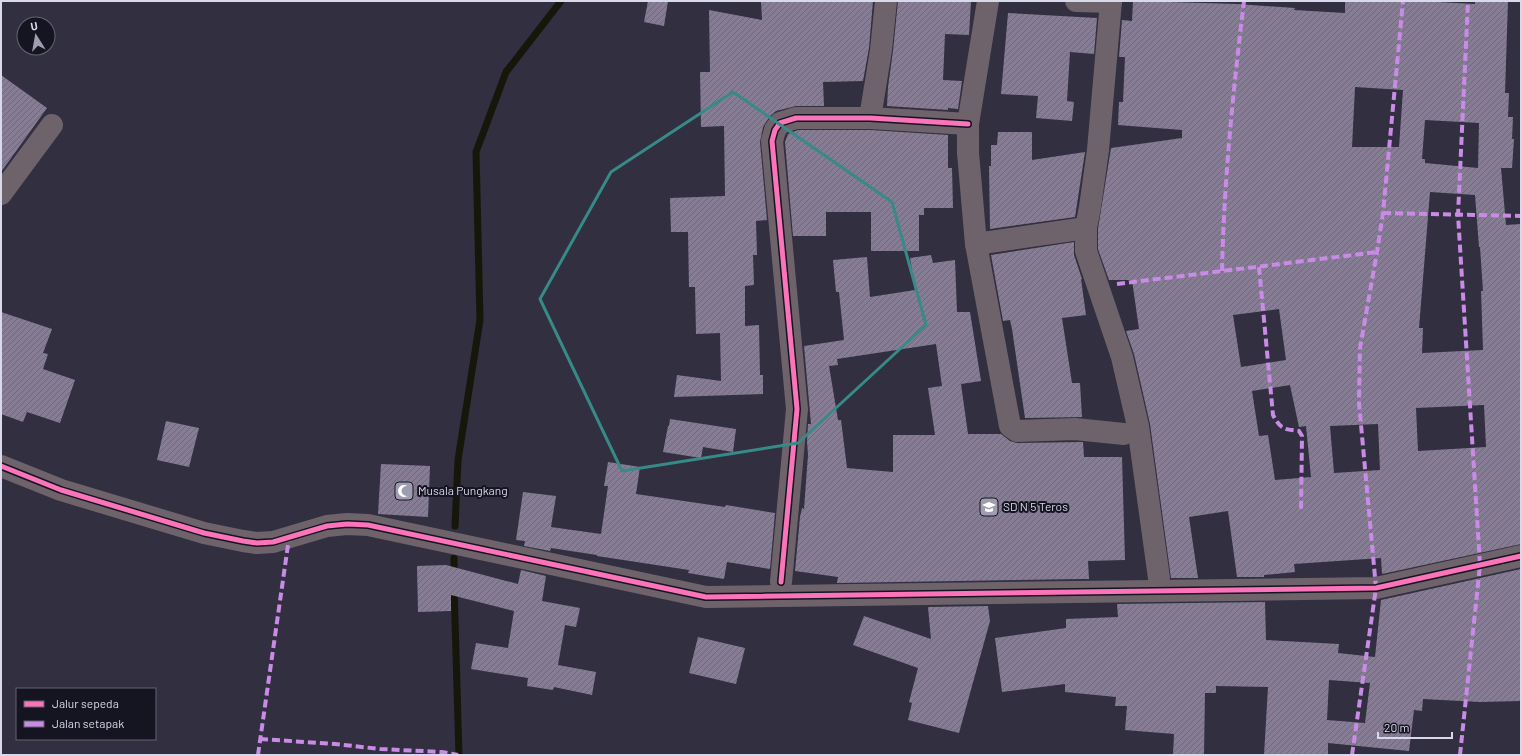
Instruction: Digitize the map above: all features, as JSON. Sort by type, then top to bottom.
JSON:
[{"type":"street","points":[[870,118],[881,50],[886,1]]},
{"type":"street","points":[[988,1],[968,124],[968,153],[976,244],[1012,428],[1017,431],[1075,429],[1124,434]]},
{"type":"street","points":[[1076,1],[1111,1],[1098,150],[1086,228],[1086,251],[1122,357],[1138,426],[1159,578]]},
{"type":"street","points":[[781,582],[797,409],[772,141],[775,130],[780,123],[796,118],[870,118],[968,124]]},
{"type":"street","points":[[1,194],[52,125]]},
{"type":"street","points":[[976,244],[1086,228]]},
{"type":"street","points":[[1,466],[61,490],[204,533],[243,541],[256,543],[273,542],[327,526],[347,524],[368,525],[706,597],[1376,588],[1521,556]]},
{"type":"highlighted area","points":[[733,92],[892,202],[926,325],[798,443],[622,471],[540,299],[611,172]]},
{"type":"building","points":[[648,1],[668,1],[664,26],[644,22]]},
{"type":"building","points":[[761,1],[873,1],[869,48],[863,81],[823,82],[824,106],[796,106],[776,111],[770,116],[763,127],[760,142],[767,220],[756,221],[757,255],[753,255],[754,285],[745,286],[745,326],[759,325],[760,375],[763,375],[763,394],[674,397],[677,375],[721,381],[720,333],[696,334],[695,287],[689,287],[688,232],[671,232],[670,198],[725,196],[724,126],[701,127],[700,72],[710,72],[709,10],[762,20]]},
{"type":"building","points":[[898,1],[971,1],[969,35],[945,34],[943,80],[962,81],[958,109],[948,108],[948,110],[887,106]]},
{"type":"building","points":[[1133,1],[1237,4],[1295,8],[1294,10],[1345,13],[1345,1],[1418,1],[1475,4],[1475,1],[1508,1],[1505,93],[1509,93],[1508,117],[1513,117],[1512,139],[1514,139],[1512,168],[1501,168],[1506,225],[1521,224],[1521,544],[1382,574],[1381,558],[1294,564],[1295,572],[1264,575],[1264,577],[1237,577],[1228,511],[1189,517],[1198,578],[1171,578],[1150,424],[1134,354],[1126,331],[1139,329],[1132,280],[1109,280],[1098,249],[1098,229],[1111,148],[1182,138],[1182,130],[1118,125],[1119,102],[1123,102],[1125,57],[1119,57],[1122,20],[1132,21]],"holes":[[[1355,87],[1403,90],[1399,147],[1352,147]],[[1425,120],[1479,123],[1478,168],[1425,163],[1425,159],[1422,159]],[[1430,192],[1475,195],[1483,291],[1481,291],[1483,350],[1422,353],[1423,328],[1419,328]],[[1279,309],[1286,360],[1241,367],[1233,315]],[[1290,385],[1299,427],[1306,426],[1311,477],[1275,480],[1268,435],[1259,436],[1252,391]],[[1484,405],[1486,447],[1418,451],[1416,408]],[[1378,424],[1380,470],[1334,473],[1330,426]]]},
{"type":"building","points":[[1008,13],[1097,18],[1094,54],[1070,52],[1067,101],[1074,102],[1072,121],[1036,118],[1038,96],[1001,94]]},
{"type":"building","points":[[1,75],[47,108],[1,172]]},
{"type":"building","points":[[798,130],[870,130],[948,135],[948,168],[952,168],[953,208],[924,208],[924,215],[919,215],[919,251],[871,251],[871,212],[826,212],[826,236],[793,236],[785,142],[788,134]]},
{"type":"building","points":[[998,132],[1032,132],[1032,160],[1085,152],[1075,217],[990,229],[989,166],[991,166],[991,145],[997,145]]},
{"type":"building","points":[[1074,242],[1074,255],[1082,279],[1086,315],[1062,318],[1072,383],[1080,383],[1082,417],[1025,418],[1012,329],[1010,320],[1003,321],[991,255]]},
{"type":"building","points":[[931,255],[933,263],[955,260],[957,312],[970,312],[981,381],[961,384],[968,434],[1001,434],[1010,441],[1017,443],[1083,442],[1084,457],[1122,457],[1125,560],[1088,561],[1089,579],[837,583],[838,577],[795,571],[800,517],[802,508],[804,509],[808,455],[808,424],[811,424],[804,346],[844,340],[839,292],[836,292],[833,260],[867,257],[870,297],[915,290],[910,258]],"holes":[[[936,344],[942,386],[928,388],[935,435],[893,435],[893,472],[847,468],[841,420],[838,420],[829,366],[838,365],[837,359]]]},
{"type":"building","points":[[1,312],[52,329],[43,353],[48,354],[43,369],[75,380],[60,423],[27,412],[23,422],[1,414]]},
{"type":"building","points":[[670,419],[736,429],[733,452],[703,447],[701,458],[663,452]]},
{"type":"building","points":[[166,421],[199,428],[189,467],[157,460]]},
{"type":"building","points":[[608,462],[640,467],[636,494],[725,507],[726,505],[775,513],[770,569],[727,562],[724,579],[688,573],[689,570],[597,555],[551,548],[550,551],[524,546],[525,541],[516,540],[523,492],[556,496],[551,527],[601,534],[608,486],[604,486]]},
{"type":"building","name":"Musala Pungkang","points":[[381,464],[430,466],[428,517],[378,514]]},
{"type":"building","points":[[446,565],[518,584],[521,570],[546,576],[542,601],[580,608],[576,627],[565,625],[558,665],[596,672],[592,695],[554,687],[553,690],[527,686],[528,678],[471,669],[476,643],[508,648],[514,611],[451,595],[451,611],[418,612],[417,566]]},
{"type":"building","points":[[1521,569],[1521,701],[1480,702],[1423,699],[1422,711],[1414,710],[1409,751],[1328,743],[1328,755],[1264,755],[1268,687],[1216,686],[1216,693],[1205,693],[1204,755],[1173,755],[1174,734],[1125,730],[1127,706],[1115,706],[1116,697],[1065,692],[1065,684],[1002,692],[995,638],[1066,628],[1066,619],[1118,617],[1117,604],[1265,602],[1266,640],[1339,644],[1338,653],[1375,657],[1381,600]],"holes":[[[1329,680],[1370,683],[1365,723],[1327,720]]]},
{"type":"building","points":[[988,606],[990,621],[959,733],[908,720],[912,703],[909,702],[918,668],[853,645],[864,616],[931,639],[928,607]]},
{"type":"building","points":[[698,637],[745,648],[736,684],[689,673]]},
{"type":"waterway","points":[[455,526],[458,460],[480,320],[476,152],[506,72],[561,1]]},
{"type":"waterway","points":[[454,558],[454,576]]},
{"type":"waterway","points":[[454,586],[459,755]]},
{"type":"marked path","points":[[1222,271],[1230,136],[1244,1]]},
{"type":"marked path","points":[[1352,755],[1376,588],[1359,403],[1360,348],[1383,213],[1403,1]]},
{"type":"marked path","points":[[1460,755],[1480,565],[1458,215],[1468,1]]},
{"type":"marked path","points":[[1383,213],[1521,216]]},
{"type":"marked path","points":[[1117,284],[1377,252]]},
{"type":"marked path","points":[[1259,267],[1273,415],[1278,424],[1283,428],[1299,431],[1302,436],[1301,512]]},
{"type":"marked path","points":[[258,755],[289,538]]},
{"type":"marked path","points":[[260,739],[335,744],[380,749],[442,752],[458,755]]},
{"type":"cycle path","points":[[781,582],[797,409],[772,141],[775,130],[780,123],[796,118],[870,118],[968,124]]},
{"type":"cycle path","points":[[1,466],[61,490],[204,533],[243,541],[257,543],[273,542],[327,526],[347,524],[368,525],[706,597],[1376,588],[1521,556]]},
{"type":"place","name":"Musala Pungkang","points":[[404,491]]},
{"type":"place","name":"SD N 5 Teros","points":[[989,507]]}]
